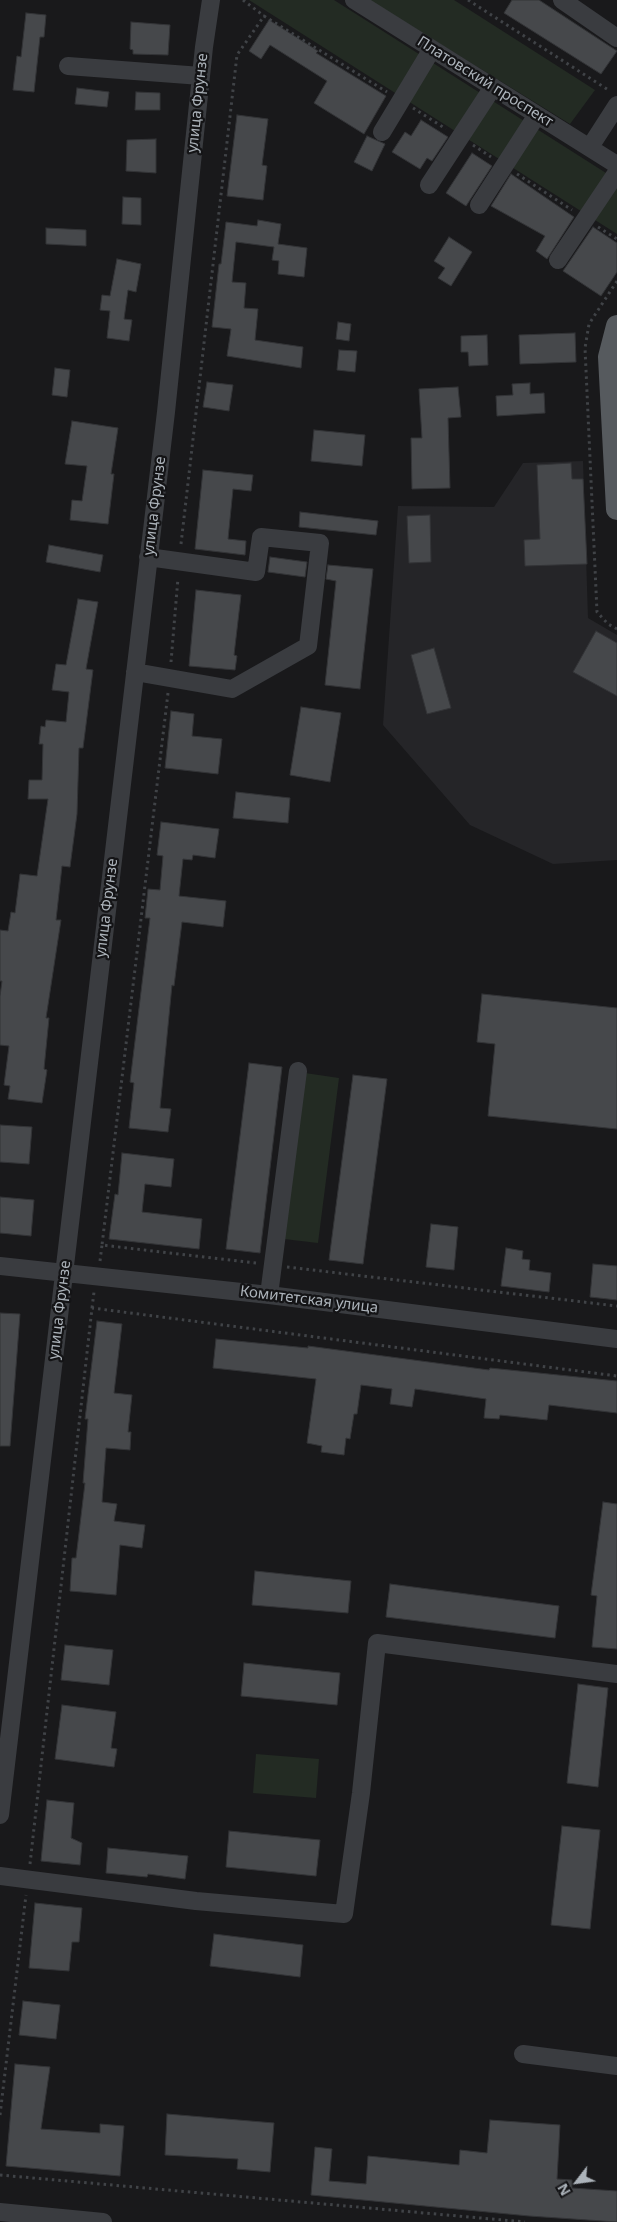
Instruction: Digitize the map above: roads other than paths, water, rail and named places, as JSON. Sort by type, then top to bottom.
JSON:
[{"type":"main road","points":[[617,326],[610,357],[617,508]]},
{"type":"street","name":"улица Фрунзе","points":[[0,1816],[135,672],[211,0]]},
{"type":"street","name":"Платовский проспект","points":[[354,0],[617,165]]},
{"type":"street","points":[[562,0],[617,38]]},
{"type":"street","points":[[382,132],[432,49]]},
{"type":"street","points":[[68,66],[201,76]]},
{"type":"street","points":[[429,185],[493,87]]},
{"type":"street","points":[[590,147],[617,105]]},
{"type":"street","points":[[479,205],[537,114]]},
{"type":"street","points":[[558,260],[617,172]]},
{"type":"street","points":[[135,672],[232,689],[308,646],[320,543],[261,537],[256,572],[148,557]]},
{"type":"street","points":[[270,1295],[298,1071]]},
{"type":"street","name":"Комитетская улица","points":[[0,1266],[270,1295],[617,1339]]},
{"type":"street","points":[[0,1876],[196,1901],[344,1914],[362,1793],[377,1643],[617,1674]]},
{"type":"street","points":[[523,2054],[617,2066]]},
{"type":"street","points":[[0,2212],[104,2222]]}]
